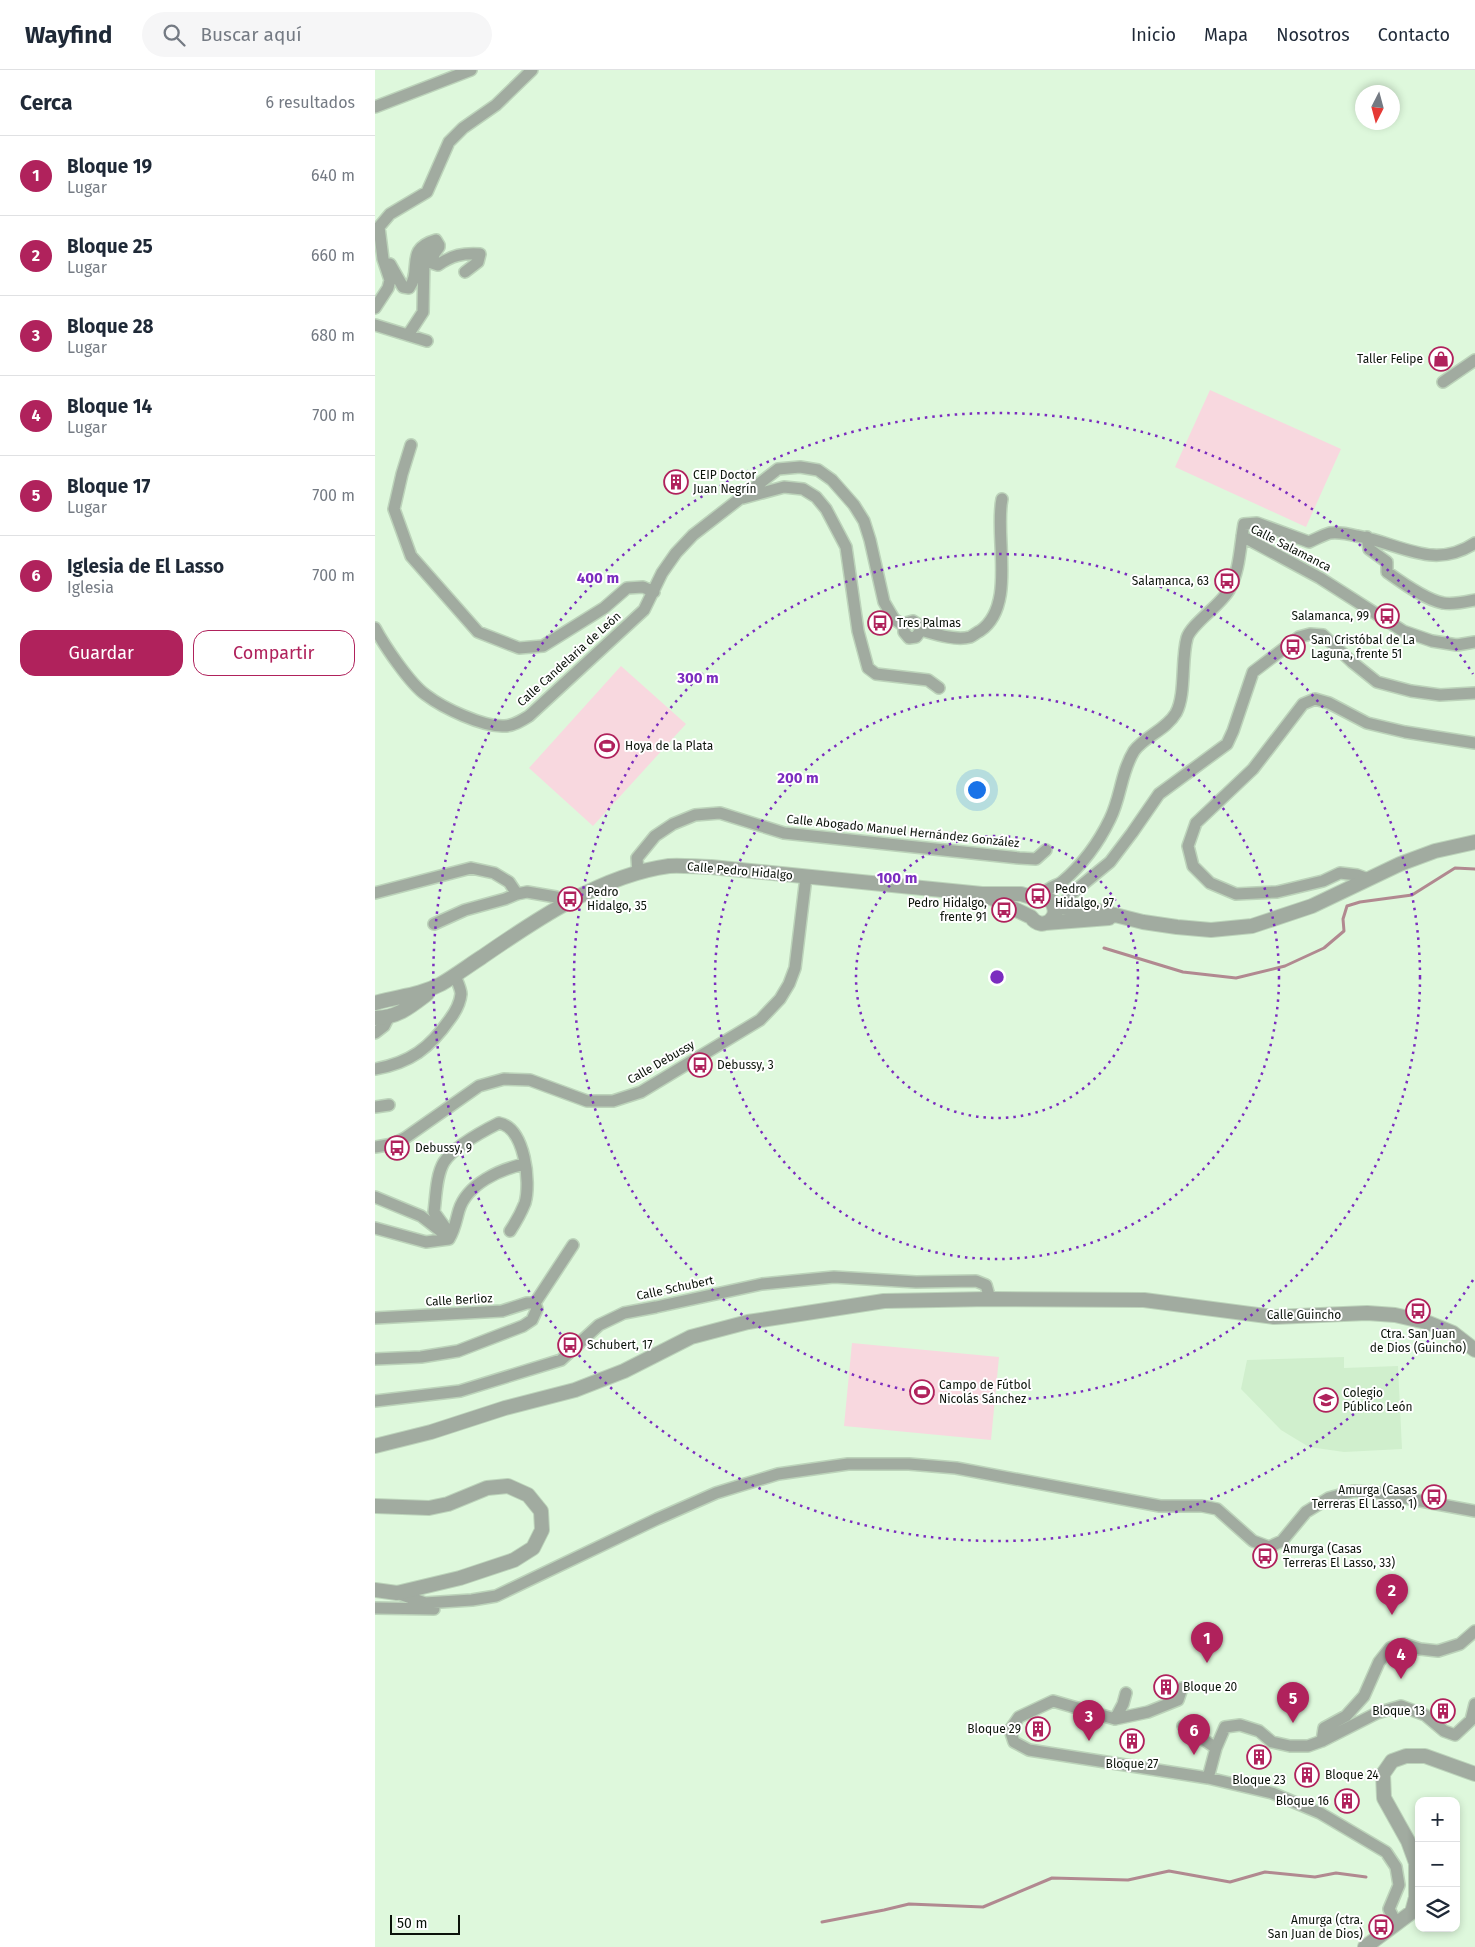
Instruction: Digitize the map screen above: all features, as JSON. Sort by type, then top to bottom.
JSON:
[{"type":"street","points":[[375,107],[471,70]]},
{"type":"street","points":[[375,308],[389,288],[391,280],[383,259],[379,227],[390,214],[427,192],[449,142],[463,128],[496,104],[531,70]]},
{"type":"street","points":[[380,242],[403,287],[409,288],[413,283],[418,251],[425,243],[436,240],[439,245]]},
{"type":"street","points":[[439,245],[432,263],[438,265],[451,256],[480,254],[478,262],[465,272]]},
{"type":"street","points":[[408,336],[423,312],[424,258],[429,249],[439,245]]},
{"type":"street","points":[[375,325],[427,341]]},
{"type":"street","points":[[1443,382],[1475,360]]},
{"type":"street","points":[[411,446],[402,474],[395,509],[411,556],[478,632],[519,648],[543,646],[604,608],[627,588],[643,588],[654,592]]},
{"type":"street","name":"Calle Candelaria de León","points":[[375,628],[395,658],[425,694],[472,718],[489,724],[505,726],[517,723],[529,716],[644,610],[662,572],[693,535],[778,469],[800,467],[818,470],[832,480],[854,505],[863,521],[870,540],[885,602],[894,619],[904,626],[906,622],[913,621],[919,625],[921,630],[955,637],[970,637],[984,628],[994,615],[1001,591],[999,511],[1002,499]]},
{"type":"street","points":[[737,500],[784,487],[803,489],[816,497],[826,509],[846,547],[858,631],[868,668],[876,674],[885,676],[928,680],[939,688]]},
{"type":"street","points":[[1241,536],[1244,524],[1257,523],[1309,542],[1330,533],[1367,537],[1423,555],[1443,556],[1463,551],[1475,543]]},
{"type":"street","name":"Calle Salamanca","points":[[1050,909],[1048,889],[1062,882],[1090,852],[1110,819],[1119,799],[1125,768],[1135,750],[1165,725],[1176,712],[1180,698],[1187,636],[1214,609],[1229,589],[1237,567],[1241,536],[1320,578],[1403,631],[1432,641],[1457,645],[1475,642]]},
{"type":"street","points":[[1367,537],[1369,549],[1387,562],[1387,572],[1410,588],[1443,603],[1463,603],[1475,600]]},
{"type":"street","points":[[982,894],[1031,917],[1037,923],[1050,909],[1110,862],[1159,794],[1227,744],[1253,672],[1299,637],[1310,634],[1323,635],[1377,682],[1411,691],[1440,695],[1475,693]]},
{"type":"street","points":[[1367,879],[1357,875],[1340,873],[1323,881],[1277,892],[1236,894],[1211,883],[1193,866],[1188,846],[1197,823],[1253,769],[1303,704],[1315,699],[1329,703],[1367,723],[1405,732],[1475,743]]},
{"type":"street","name":"Calle Abogado Manuel Hernández González","points":[[638,873],[637,858],[655,836],[673,824],[695,815],[720,813],[784,833],[1019,858],[1036,859],[1046,850]]},
{"type":"street","points":[[982,894],[1021,894],[1050,909],[1099,911],[1177,928],[1211,930],[1253,926],[1312,906],[1400,864],[1435,851],[1475,842]]},
{"type":"street","name":"Calle Pedro Hidalgo","points":[[375,1003],[415,995],[439,985],[566,904],[604,884],[638,873],[670,866],[711,867],[982,894]]},
{"type":"street","points":[[375,893],[471,868],[495,873],[509,882],[517,894]]},
{"type":"street","name":"Calle Debussy","points":[[375,1148],[393,1144],[405,1138],[479,1086],[504,1079],[530,1080],[587,1101],[613,1101],[641,1092],[760,1020],[772,1010],[780,999],[789,984],[795,968],[806,877]]},
{"type":"street","points":[[434,924],[465,910],[527,892],[556,897],[566,904]]},
{"type":"street","points":[[1031,917],[1029,912],[1031,904],[1050,909],[1126,918]]},
{"type":"street","points":[[375,1069],[395,1065],[420,1052],[439,1035],[458,1007],[461,993],[455,976]]},
{"type":"street","name":"Calle Pedro Hidalgo","points":[[380,1017],[405,1012],[439,985]]},
{"type":"street","points":[[398,998],[404,1003],[405,1012]]},
{"type":"street","points":[[375,1033],[384,1026],[380,1017]]},
{"type":"street","points":[[375,1107],[389,1104]]},
{"type":"street","points":[[449,1239],[447,1230],[434,1212],[440,1173],[445,1161],[460,1147],[499,1123],[505,1124],[523,1149],[527,1182],[525,1201],[510,1231]]},
{"type":"street","points":[[449,1239],[456,1227],[459,1209],[466,1196],[477,1186],[499,1172],[525,1164]]},
{"type":"street","points":[[375,1197],[421,1216],[439,1228],[449,1239]]},
{"type":"street","points":[[376,1231],[426,1242],[449,1239]]},
{"type":"street","points":[[375,1360],[421,1357],[458,1351],[523,1326],[531,1320],[537,1309],[535,1303],[573,1245]]},
{"type":"street","name":"Calle Schubert","points":[[375,1401],[470,1388],[561,1360],[599,1324],[624,1313],[762,1284],[834,1277],[915,1282],[976,1281],[986,1286],[990,1299]]},
{"type":"street","name":"Calle Guincho","points":[[375,1446],[431,1432],[505,1408],[575,1390],[624,1371],[691,1336],[748,1322],[884,1302],[990,1299],[1144,1300],[1275,1317],[1395,1315],[1426,1322],[1453,1334],[1475,1350]]},
{"type":"street","name":"Calle Berlioz","points":[[375,1318],[503,1311],[527,1303],[535,1303]]},
{"type":"street","points":[[375,1590],[397,1593],[425,1603],[472,1600],[496,1596],[716,1493],[777,1474],[848,1464],[909,1464],[956,1468],[1160,1506],[1202,1506],[1217,1509],[1253,1541],[1269,1547],[1282,1541],[1306,1512],[1329,1498],[1354,1491],[1378,1493],[1475,1511]]},
{"type":"street","points":[[375,1506],[429,1508],[448,1504],[487,1488],[508,1486],[528,1495],[541,1511],[541,1530],[533,1548],[514,1560],[459,1578],[397,1593]]},
{"type":"street","points":[[395,1610],[459,1578]]},
{"type":"street","points":[[432,1591],[439,1603]]},
{"type":"street","points":[[375,1608],[395,1610],[446,1608],[472,1600]]},
{"type":"street","points":[[1322,1741],[1324,1728],[1345,1716],[1364,1696],[1379,1662],[1390,1648],[1404,1644],[1421,1650],[1438,1650],[1460,1644],[1475,1631]]},
{"type":"street","points":[[1182,1688],[1178,1700],[1148,1712],[1115,1719],[1053,1701],[1019,1717],[1011,1730],[1014,1742],[1029,1750],[1208,1778],[1281,1796],[1320,1812],[1386,1852],[1395,1867],[1399,1885],[1389,1909],[1396,1923]]},
{"type":"street","points":[[1115,1719],[1123,1704],[1126,1693]]},
{"type":"street","points":[[1208,1778],[1216,1748],[1225,1727],[1239,1724],[1259,1731],[1272,1742],[1290,1746],[1308,1746],[1322,1741],[1377,1713],[1401,1706],[1425,1715],[1444,1731],[1455,1735],[1471,1720],[1475,1704]]},
{"type":"street","points":[[1183,1726],[1216,1748]]},
{"type":"street","points":[[1365,1947],[1412,1912],[1417,1897],[1416,1863],[1408,1841],[1384,1798],[1383,1774],[1392,1761],[1406,1756],[1425,1756],[1475,1774]]},
{"type":"shaded area","points":[[1210,390],[1341,449],[1306,527],[1175,467]]},
{"type":"shaded area","name":"Hoya de la Plata","points":[[621,666],[686,724],[593,826],[529,768]]},
{"type":"shaded area","name":"Campo de Fútbol Nicolás Sánchez","points":[[852,1343],[999,1357],[991,1440],[844,1426]]},
{"type":"shaded area","name":"Colegio Público León","points":[[1344,1357],[1344,1368],[1398,1366],[1402,1449],[1344,1452],[1309,1447],[1281,1430],[1241,1389],[1247,1360]]},
{"type":"waterway","points":[[1104,948],[1183,972],[1236,978],[1285,966],[1324,948],[1344,931],[1343,919],[1347,906],[1360,902],[1412,895],[1455,868],[1475,869]]},
{"type":"waterway","points":[[822,1922],[909,1904],[983,1907],[1052,1878],[1128,1880],[1169,1871],[1230,1882],[1265,1872],[1315,1877],[1336,1873],[1366,1877]]},
{"type":"place","name":"Taller Felipe","points":[[1441,359]]},
{"type":"place","name":"CEIP Doctor Juan Negrín","points":[[676,482]]},
{"type":"place","name":"Salamanca, 63","points":[[1227,581]]},
{"type":"place","name":"Salamanca, 99","points":[[1387,616]]},
{"type":"place","name":"Tres Palmas","points":[[880,623]]},
{"type":"place","name":"San Cristóbal de La Laguna, frente 51","points":[[1293,647]]},
{"type":"place","name":"Hoya de la Plata","points":[[607,746]]},
{"type":"place","name":"Pedro Hidalgo, 97","points":[[1038,896]]},
{"type":"place","name":"Pedro Hidalgo, 35","points":[[570,899]]},
{"type":"place","name":"Pedro Hidalgo, frente 91","points":[[1004,910]]},
{"type":"place","name":"Debussy, 3","points":[[700,1065]]},
{"type":"place","name":"Debussy, 9","points":[[397,1148]]},
{"type":"place","name":"Ctra. San Juan de Dios (Guincho)","points":[[1418,1311]]},
{"type":"place","name":"Schubert, 17","points":[[570,1345]]},
{"type":"place","name":"Campo de Fútbol Nicolás Sánchez","points":[[922,1392]]},
{"type":"place","name":"Colegio Público León","points":[[1326,1400]]},
{"type":"place","name":"Amurga (Casas Terreras El Lasso, 1)","points":[[1434,1497]]},
{"type":"place","name":"Amurga (Casas Terreras El Lasso, 33)","points":[[1265,1556]]},
{"type":"place","name":"Bloque 25","points":[[1392,1615]]},
{"type":"place","name":"Bloque 19","points":[[1207,1663]]},
{"type":"place","name":"Bloque 14","points":[[1401,1679]]},
{"type":"place","name":"Bloque 20","points":[[1166,1687]]},
{"type":"place","name":"Bloque 13","points":[[1443,1711]]},
{"type":"place","name":"Bloque 17","points":[[1293,1723]]},
{"type":"place","name":"Bloque 29","points":[[1038,1729]]},
{"type":"place","name":"Bloque 28","points":[[1089,1741]]},
{"type":"place","name":"Bloque 27","points":[[1132,1741]]},
{"type":"place","name":"Iglesia de El Lasso","points":[[1194,1755]]},
{"type":"place","name":"Bloque 23","points":[[1259,1757]]},
{"type":"place","name":"Bloque 24","points":[[1307,1775]]},
{"type":"place","name":"Bloque 16","points":[[1347,1801]]},
{"type":"place","name":"Amurga (ctra. San Juan de Dios)","points":[[1381,1927]]}]
